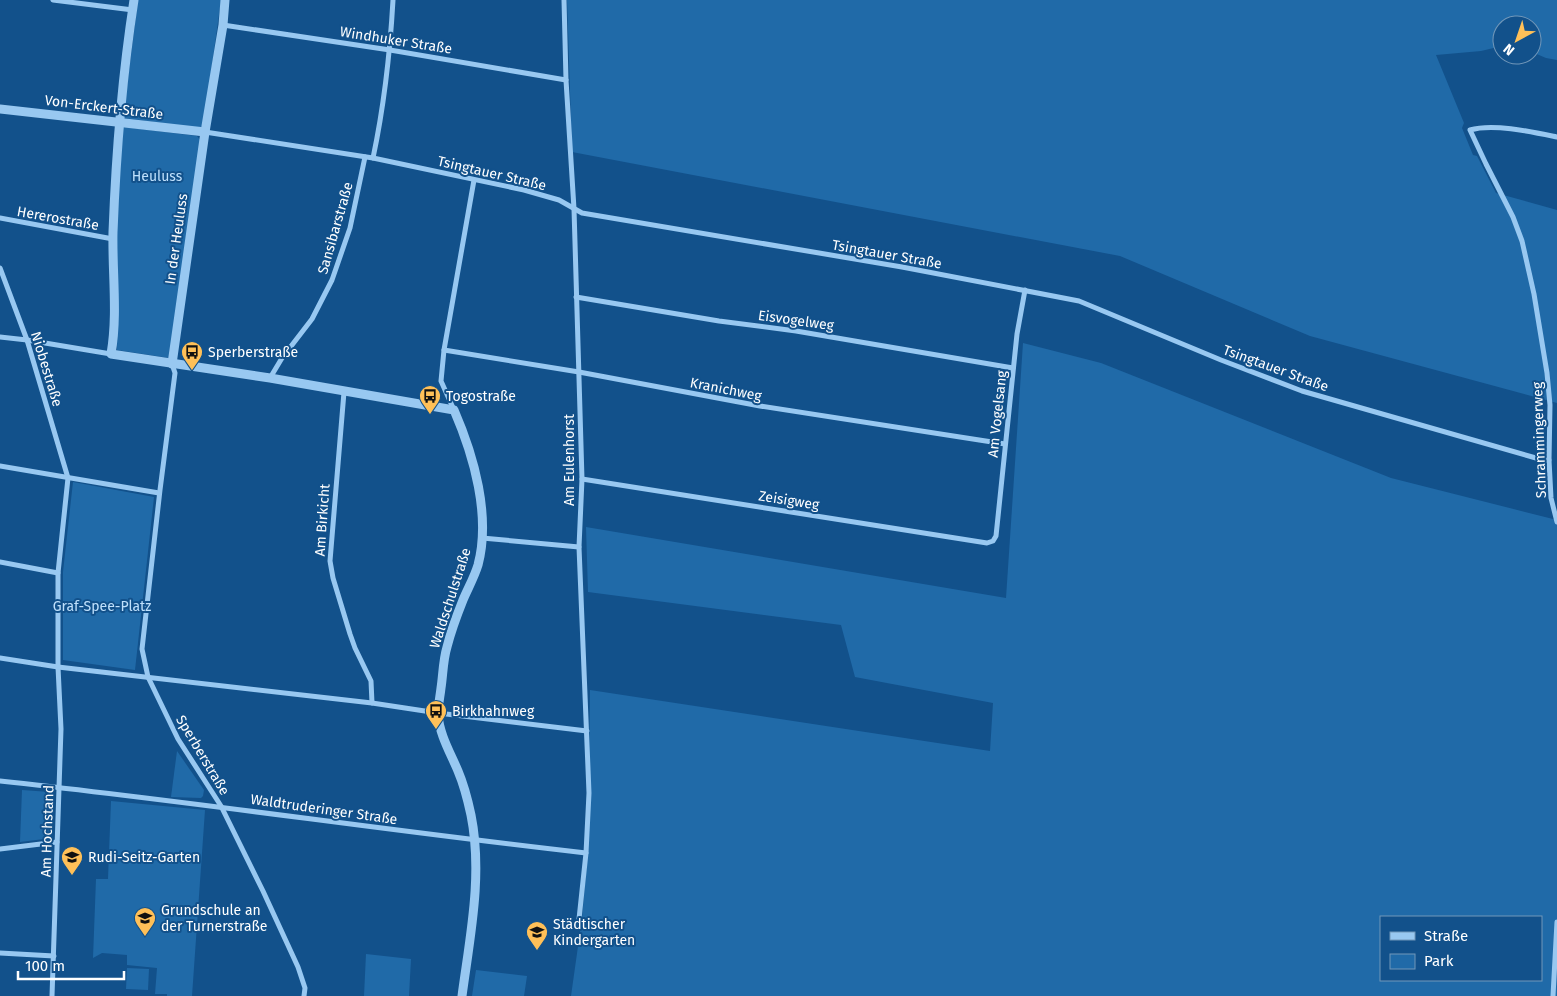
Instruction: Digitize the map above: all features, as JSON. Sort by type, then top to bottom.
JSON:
[{"type":"street","points":[[54,0],[133,10]]},
{"type":"street","points":[[111,354],[113,342],[113,239],[118,123],[134,0]]},
{"type":"street","name":"In der Heuluss","points":[[172,364],[205,132],[223,25],[225,0]]},
{"type":"street","points":[[373,158],[390,50],[393,0]]},
{"type":"street","name":"Am Eulenhorst","points":[[564,0],[566,80],[574,210],[582,479],[579,547],[589,793],[586,853],[579,919]]},
{"type":"street","name":"Windhuker Straße","points":[[223,25],[390,50],[566,80]]},
{"type":"street","name":"Von-Erckert-Straße","points":[[0,109],[205,132]]},
{"type":"street","name":"Schrammingerweg","points":[[1557,137],[1495,127],[1479,127],[1470,130],[1513,218],[1527,260],[1547,373],[1550,405],[1549,460],[1551,498],[1557,522]]},
{"type":"street","name":"Tsingtauer Straße","points":[[205,132],[373,158],[524,190],[559,200],[582,213],[1079,300],[1221,360],[1302,391],[1543,460],[1549,460]]},
{"type":"street","name":"Sansibarstraße","points":[[270,378],[282,358],[312,319],[332,280],[350,228],[365,157]]},
{"type":"street","name":"Waldschulstraße","points":[[462,996],[474,906],[476,881],[475,841],[467,798],[460,774],[441,729],[438,713],[447,648],[463,601],[476,571],[481,551],[482,519],[474,470],[465,438],[441,381],[444,350],[474,180]]},
{"type":"street","name":"Hererostraße","points":[[0,218],[113,239]]},
{"type":"street","name":"Niobestraße","points":[[0,268],[27,340],[68,478]]},
{"type":"street","name":"Am Vogelsang","points":[[993,541],[996,536],[1017,334],[1025,290]]},
{"type":"street","name":"Eisvogelweg","points":[[576,297],[710,320],[814,334],[1013,368]]},
{"type":"street","points":[[0,337],[270,378],[454,410]]},
{"type":"street","name":"Kranichweg","points":[[444,350],[579,372],[760,406],[1005,444]]},
{"type":"street","name":"Sperberstraße","points":[[172,364],[175,373],[159,493],[142,649],[148,677],[178,739],[221,806],[263,891],[298,967],[305,988],[304,996]]},
{"type":"street","name":"Am Birkicht","points":[[344,392],[330,561],[338,596],[353,641],[370,681],[372,703]]},
{"type":"street","points":[[0,466],[159,493]]},
{"type":"street","points":[[58,667],[58,573],[68,478]]},
{"type":"street","name":"Zeisigweg","points":[[582,479],[987,543],[993,541]]},
{"type":"street","points":[[482,538],[579,547]]},
{"type":"street","points":[[0,562],[58,573]]},
{"type":"street","points":[[0,658],[58,667],[372,703],[587,732]]},
{"type":"street","name":"Am Hochstand","points":[[52,996],[60,787],[61,729],[58,667]]},
{"type":"street","name":"Waldtruderinger Straße","points":[[0,781],[221,806],[475,841],[586,853]]},
{"type":"street","points":[[0,849],[57,842]]},
{"type":"street","points":[[1553,996],[1557,922]]},
{"type":"street","points":[[0,953],[54,956]]},
{"type":"green space","points":[[138,0],[221,0],[204,123],[200,128],[123,118]]},
{"type":"green space","points":[[567,0],[1557,0],[1557,60],[1542,56],[1542,15],[1492,15],[1492,48],[1436,55],[1464,123],[1462,128],[1473,155],[1477,156],[1496,193],[1557,210],[1557,403],[1310,336],[1120,256],[572,152]]},
{"type":"green space","name":"Heuluss","points":[[122,128],[197,136],[201,141],[169,358],[117,350],[118,289],[116,236]]},
{"type":"green space","points":[[1023,343],[1101,363],[1391,478],[1557,520],[1557,996],[571,996],[582,918],[588,851],[590,690],[990,751],[993,703],[855,677],[841,625],[588,592],[586,527],[1006,598]]},
{"type":"green space","name":"Graf-Spee-Platz","points":[[73,482],[154,497],[135,670],[63,660],[63,572]]},
{"type":"green space","points":[[177,751],[204,790],[201,798],[171,797]]},
{"type":"green space","points":[[22,790],[50,792],[54,796],[52,838],[20,842]]},
{"type":"green space","name":"Grundschule an der Turnerstraße","points":[[111,801],[205,810],[192,996],[155,994],[157,968],[127,965],[127,955],[102,953],[93,958],[96,879],[108,879]]},
{"type":"green space","points":[[366,954],[411,959],[409,996],[364,996]]},
{"type":"green space","points":[[127,968],[149,969],[148,990],[126,989]]},
{"type":"green space","points":[[476,970],[527,976],[524,996],[472,996]]},
{"type":"place","name":"Sperberstraße","points":[[192,371]]},
{"type":"place","name":"Togostraße","points":[[430,415]]},
{"type":"place","name":"Birkhahnweg","points":[[436,730]]},
{"type":"place","name":"Rudi-Seitz-Garten","points":[[72,876]]},
{"type":"place","name":"Grundschule an der Turnerstraße","points":[[145,937]]},
{"type":"place","name":"Städtischer Kindergarten","points":[[537,951]]}]
